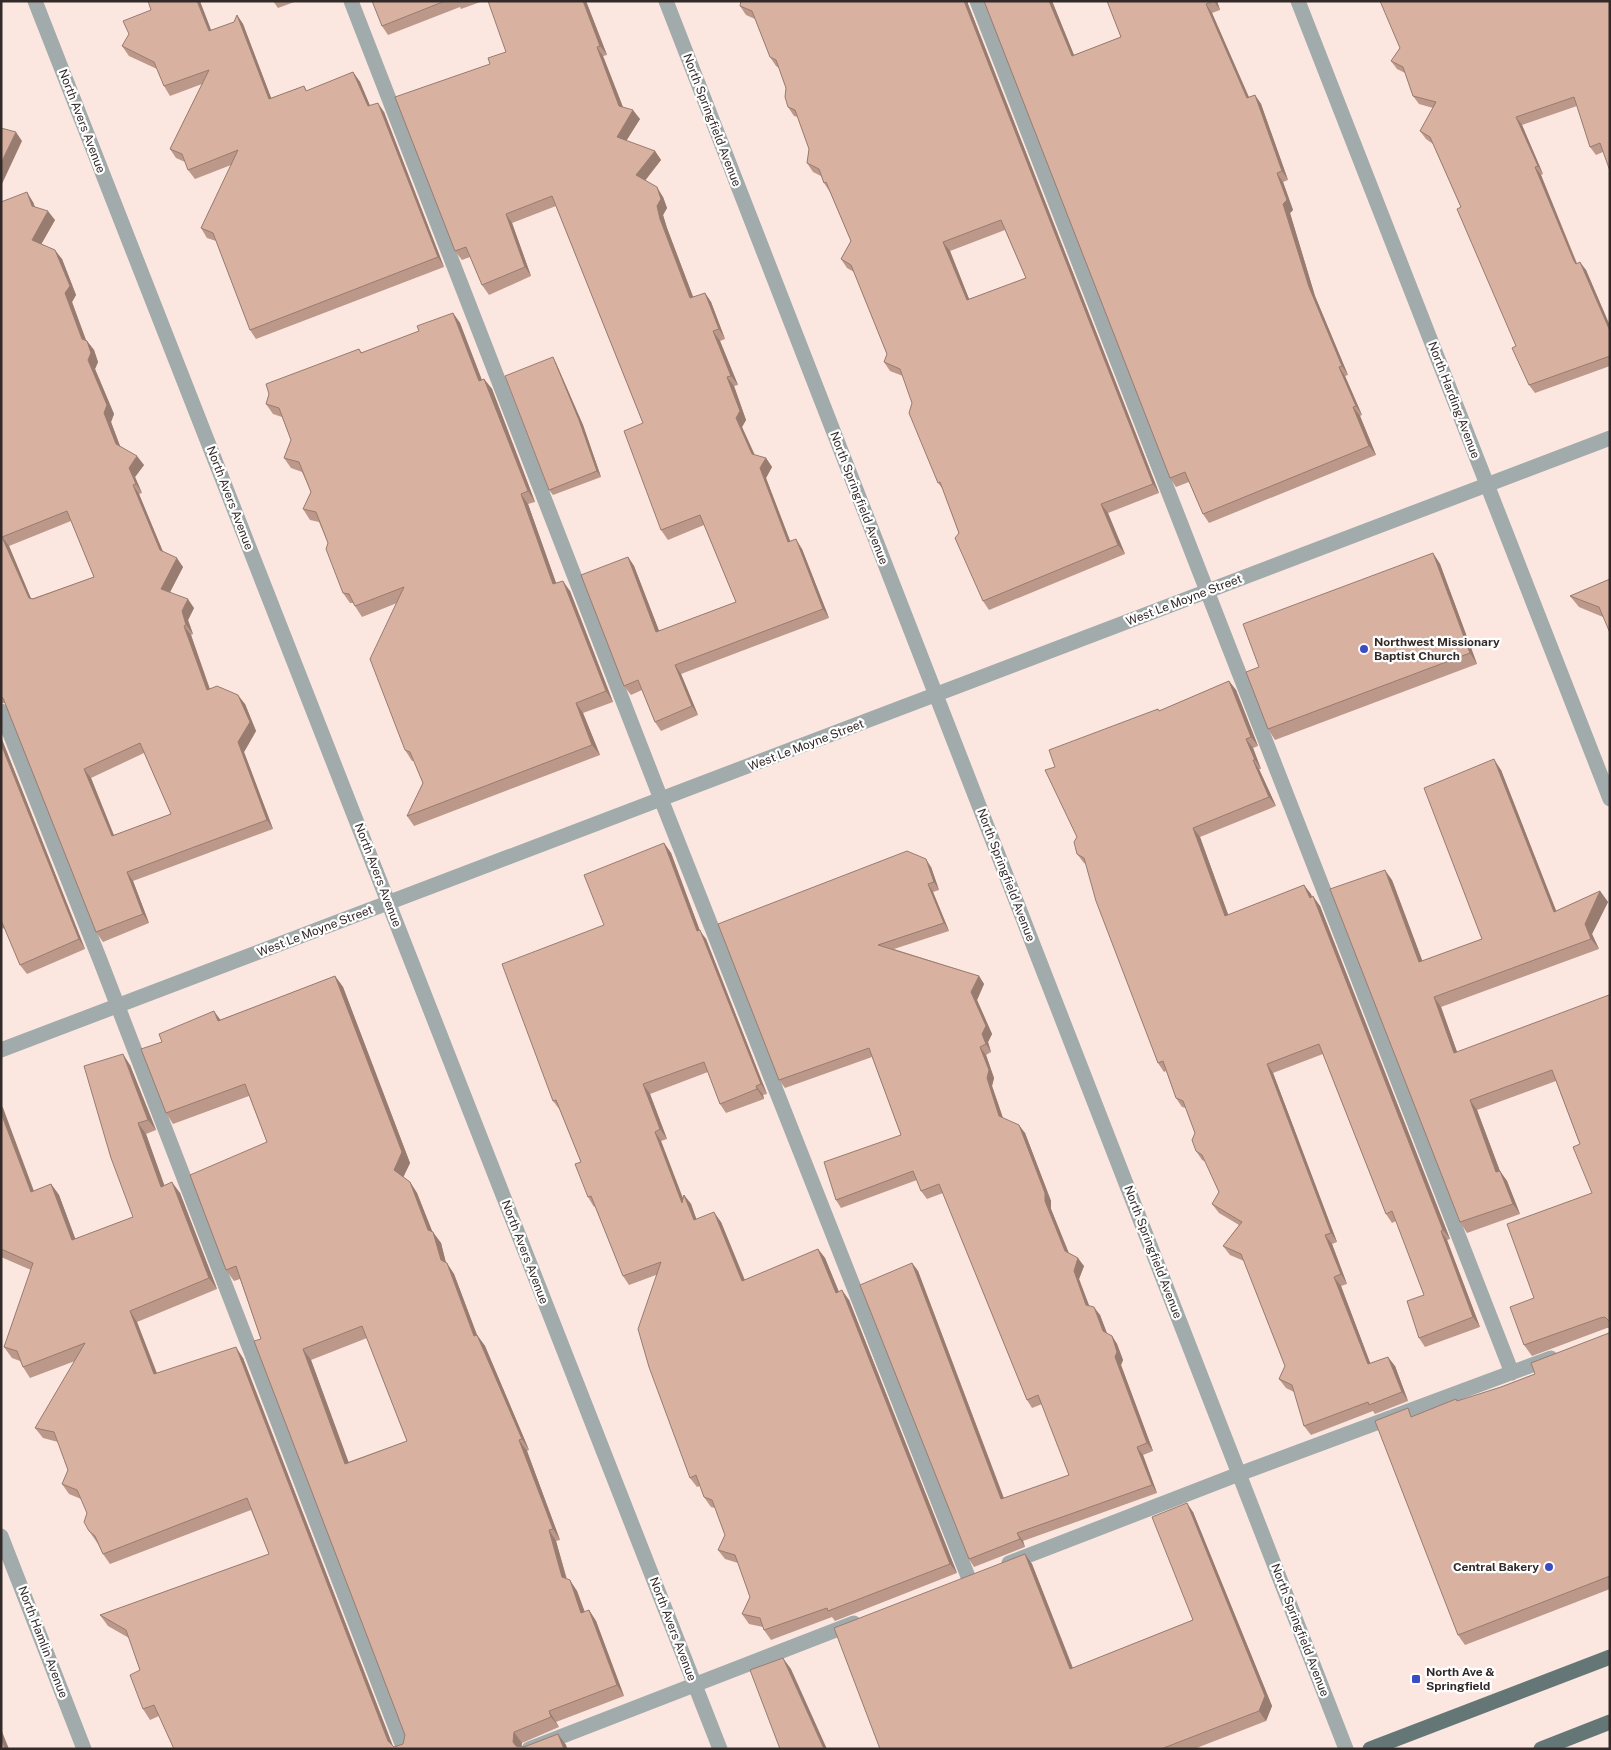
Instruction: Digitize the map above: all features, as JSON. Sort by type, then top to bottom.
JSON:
[{"type":"main road","points":[[1370,1749],[1610,1657]]},
{"type":"main road","points":[[1542,1749],[1610,1722]]},
{"type":"street","name":"North Avers Avenue","points":[[35,1],[720,1749]]},
{"type":"street","points":[[351,1],[661,799],[969,1579]]},
{"type":"street","name":"North Springfield Avenue","points":[[666,1],[1346,1749]]},
{"type":"street","points":[[977,1],[1512,1373]]},
{"type":"street","name":"North Harding Avenue","points":[[1298,1],[1610,799]]},
{"type":"street","name":"West Le Moyne Street","points":[[1,1050],[1610,438]]},
{"type":"street","points":[[1,711],[118,1006],[404,1749]]},
{"type":"street","points":[[951,1586],[1239,1474],[1565,1353]]},
{"type":"street","name":"North Hamlin Avenue","points":[[1,1536],[84,1749]]},
{"type":"street","points":[[529,1749],[870,1617]]},
{"type":"building","points":[[148,1],[197,1],[209,31],[234,22],[237,15],[269,99],[304,86],[306,91],[353,72],[368,106],[378,103],[438,257],[250,330],[213,233],[201,228],[238,150],[188,170],[182,154],[170,149],[209,70],[164,86],[154,62],[122,46],[129,34],[123,21],[151,10]]},
{"type":"building","points":[[372,1],[445,1],[382,26]]},
{"type":"building","points":[[488,1],[583,1],[600,46],[597,47],[619,106],[633,110],[617,137],[655,151],[636,175],[657,187],[661,199],[657,206],[660,219],[690,298],[705,293],[719,329],[713,331],[731,376],[727,377],[740,411],[736,418],[752,454],[766,458],[760,468],[788,542],[796,539],[823,609],[675,665],[692,706],[655,722],[638,680],[624,686],[581,575],[628,557],[656,632],[736,602],[700,515],[661,530],[624,431],[643,423],[552,196],[506,214],[525,267],[482,285],[466,247],[455,251],[395,97],[490,64],[488,58],[506,52]]},
{"type":"building","points":[[741,1],[964,1],[1153,484],[1101,504],[1118,545],[983,601],[955,538],[959,533],[940,482],[938,483],[909,413],[912,403],[900,369],[884,362],[887,354],[851,265],[841,259],[851,241],[819,169],[807,163],[809,149],[795,110],[788,107],[785,97],[786,88],[776,60],[770,57],[752,11],[740,6]],"holes":[[[1001,220],[1026,278],[967,300],[943,242]]]},
{"type":"building","points":[[984,1],[1049,1],[1072,56],[1121,37],[1107,1],[1214,1],[1206,4],[1247,98],[1255,95],[1282,171],[1277,173],[1287,200],[1283,204],[1309,287],[1342,366],[1339,367],[1356,406],[1353,407],[1369,446],[1203,514],[1185,472],[1170,478]]},
{"type":"building","points":[[1380,1],[1610,1],[1610,171],[1600,143],[1590,147],[1574,97],[1516,117],[1538,166],[1535,167],[1574,261],[1576,264],[1580,262],[1610,331],[1610,356],[1529,385],[1512,348],[1516,346],[1457,209],[1461,207],[1430,137],[1420,131],[1436,102],[1413,96],[1403,67],[1391,61],[1400,48]]},
{"type":"building","points":[[1,128],[16,132],[1,163]]},
{"type":"building","points":[[27,192],[32,206],[48,211],[32,240],[55,250],[70,286],[65,293],[82,339],[87,341],[91,353],[88,360],[107,405],[104,413],[116,444],[137,456],[129,468],[136,484],[133,485],[160,550],[177,558],[161,589],[188,599],[182,611],[186,625],[184,626],[207,690],[217,686],[238,695],[250,722],[238,742],[267,820],[127,872],[143,914],[96,932],[1,696],[1,202]],"holes":[[[67,511],[94,577],[33,599],[29,598],[2,537]],[[140,743],[171,814],[112,836],[84,769]]]},
{"type":"building","points":[[453,313],[479,381],[484,379],[528,491],[521,494],[553,584],[563,581],[606,691],[576,703],[592,745],[407,816],[423,783],[410,752],[405,750],[370,659],[404,587],[355,606],[349,594],[343,593],[326,549],[328,543],[316,512],[303,509],[311,492],[299,462],[284,458],[291,440],[279,408],[266,404],[269,394],[266,384],[359,349],[361,353],[419,331],[417,326]]},
{"type":"building","points":[[553,357],[579,420],[597,471],[549,490],[505,376]]},
{"type":"building","name":"Northwest Missionary Baptist Church","points":[[1433,553],[1470,653],[1268,729],[1246,672],[1259,667],[1243,624]]},
{"type":"building","points":[[1610,579],[1610,633],[1599,607],[1570,596]]},
{"type":"building","points":[[1229,681],[1251,737],[1246,739],[1255,760],[1253,760],[1269,797],[1193,828],[1225,916],[1304,885],[1310,898],[1313,896],[1443,1230],[1441,1231],[1473,1317],[1419,1338],[1407,1301],[1424,1295],[1392,1211],[1386,1214],[1319,1044],[1267,1064],[1331,1233],[1325,1235],[1341,1274],[1334,1277],[1368,1364],[1388,1357],[1402,1392],[1369,1405],[1368,1402],[1304,1426],[1292,1385],[1279,1379],[1285,1366],[1241,1254],[1223,1246],[1242,1222],[1212,1204],[1219,1192],[1202,1155],[1196,1151],[1192,1140],[1195,1133],[1183,1101],[1176,1098],[1163,1061],[1158,1063],[1096,901],[1084,858],[1077,854],[1074,842],[1077,837],[1045,770],[1055,767],[1049,750],[1158,709],[1159,711]]},
{"type":"building","points":[[1,744],[79,939],[20,965],[1,920]]},
{"type":"building","points":[[1494,759],[1554,912],[1600,891],[1585,924],[1591,939],[1434,997],[1454,1053],[1610,996],[1610,1322],[1605,1317],[1600,1318],[1524,1345],[1510,1307],[1534,1298],[1507,1224],[1592,1193],[1573,1147],[1580,1144],[1552,1070],[1470,1100],[1496,1172],[1500,1171],[1513,1204],[1460,1222],[1330,889],[1385,870],[1419,962],[1482,939],[1424,788]]},
{"type":"building","points":[[664,843],[697,931],[700,930],[761,1084],[756,1086],[757,1089],[720,1104],[704,1062],[643,1084],[660,1129],[655,1132],[682,1203],[684,1195],[694,1220],[714,1212],[742,1281],[818,1249],[836,1293],[842,1290],[950,1564],[828,1611],[827,1608],[764,1630],[760,1618],[742,1614],[750,1597],[735,1555],[718,1550],[725,1535],[712,1500],[704,1497],[696,1475],[690,1478],[649,1367],[638,1329],[661,1262],[623,1276],[591,1196],[588,1197],[575,1164],[581,1162],[556,1100],[553,1101],[502,964],[604,925],[584,875]]},
{"type":"building","points":[[907,851],[926,859],[934,882],[928,884],[944,923],[878,945],[979,976],[971,992],[986,1026],[982,1034],[986,1044],[980,1047],[989,1070],[987,1078],[999,1116],[1019,1125],[1045,1193],[1045,1201],[1065,1251],[1078,1258],[1074,1271],[1086,1305],[1094,1307],[1103,1331],[1112,1336],[1117,1352],[1115,1357],[1147,1443],[1137,1447],[1152,1485],[1017,1533],[1020,1539],[969,1559],[860,1285],[912,1263],[1001,1499],[1069,1475],[1038,1395],[1027,1400],[939,1184],[921,1191],[913,1171],[836,1200],[824,1162],[901,1135],[869,1048],[779,1080],[718,924]]},
{"type":"building","points":[[335,976],[402,1152],[394,1170],[410,1182],[428,1230],[433,1232],[441,1260],[447,1263],[474,1336],[477,1335],[522,1439],[519,1440],[553,1529],[549,1530],[562,1577],[570,1580],[581,1613],[589,1610],[617,1685],[549,1711],[551,1717],[514,1732],[513,1742],[516,1746],[524,1747],[558,1734],[564,1749],[174,1749],[154,1705],[143,1709],[130,1675],[140,1670],[126,1630],[100,1615],[269,1554],[247,1498],[103,1554],[95,1536],[89,1531],[84,1522],[87,1513],[77,1490],[62,1484],[68,1470],[54,1432],[35,1428],[85,1343],[23,1367],[17,1351],[4,1347],[33,1263],[1,1249],[1,1113],[31,1192],[51,1184],[72,1240],[133,1217],[111,1158],[84,1066],[123,1054],[148,1120],[138,1123],[161,1187],[172,1182],[209,1278],[130,1311],[154,1374],[236,1347],[388,1741],[394,1747],[403,1744],[405,1735],[254,1341],[261,1339],[236,1266],[226,1270],[190,1175],[267,1142],[245,1084],[166,1113],[141,1049],[162,1042],[159,1034],[214,1011],[218,1021]],"holes":[[[362,1326],[407,1441],[345,1464],[303,1349]]]},
{"type":"building","points":[[1610,1331],[1610,1576],[1458,1635],[1375,1421],[1408,1408],[1411,1417],[1456,1399],[1457,1401],[1535,1374],[1531,1363]]},
{"type":"building","points":[[1187,1503],[1265,1696],[1259,1711],[1161,1749],[880,1749],[834,1628],[1025,1554],[1070,1669],[1193,1620],[1152,1517]]},
{"type":"building","points":[[783,1658],[824,1749],[780,1749],[750,1670]]},
{"type":"building","points":[[1,1738],[5,1749],[1,1749]]},
{"type":"place","name":"Northwest Missionary Baptist Church","points":[[1364,649]]},
{"type":"place","name":"Central Bakery","points":[[1549,1567]]},
{"type":"place","name":"North Ave & Springfield","points":[[1416,1679]]}]
